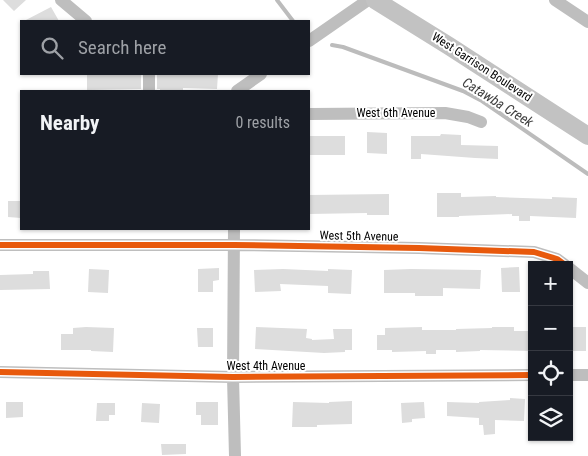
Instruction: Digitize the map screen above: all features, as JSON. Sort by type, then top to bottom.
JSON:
[{"type":"main road","name":"West Garrison Boulevard","points":[[375,0],[588,136]]},
{"type":"street","points":[[60,0],[85,20]]},
{"type":"street","points":[[310,40],[368,0]]},
{"type":"street","points":[[555,0],[588,22]]},
{"type":"street","points":[[149,75],[149,90]]},
{"type":"street","points":[[238,90],[260,75]]},
{"type":"street","name":"West 6th Avenue","points":[[310,114],[445,114],[468,117],[481,122]]},
{"type":"street","points":[[234,230],[233,377],[235,456]]},
{"type":"street","name":"West 5th Avenue","points":[[0,245],[419,248],[534,252],[559,261]]},
{"type":"street","points":[[573,271],[588,283]]},
{"type":"street","name":"West 4th Avenue","points":[[0,372],[233,377],[528,376]]},
{"type":"street","points":[[573,375],[588,375]]},
{"type":"building","points":[[3,0],[26,0],[14,11]]},
{"type":"building","points":[[51,7],[58,20],[26,20]]},
{"type":"building","points":[[87,75],[141,75],[141,89],[87,90]]},
{"type":"building","points":[[157,75],[218,75],[217,89],[157,89]]},
{"type":"building","points":[[367,132],[387,133],[387,154],[367,153]]},
{"type":"building","points":[[441,134],[461,135],[461,145],[498,146],[498,159],[421,154],[421,159],[411,159],[411,136],[440,136]]},
{"type":"building","points":[[310,136],[345,136],[345,155],[310,155]]},
{"type":"building","points":[[437,193],[461,193],[461,197],[577,198],[576,218],[530,216],[530,221],[519,221],[519,216],[512,216],[512,214],[437,217]]},
{"type":"building","points":[[389,194],[389,215],[367,215],[367,213],[310,214],[310,195]]},
{"type":"building","points":[[8,201],[20,201],[20,218],[8,217]]},
{"type":"building","points":[[519,267],[520,292],[502,292],[501,268]]},
{"type":"building","points":[[219,268],[219,280],[213,281],[213,292],[198,292],[198,269]]},
{"type":"building","points":[[89,269],[109,270],[108,293],[88,292]]},
{"type":"building","points":[[254,270],[352,270],[351,294],[328,293],[328,286],[280,284],[281,291],[255,292]]},
{"type":"building","points":[[384,270],[481,270],[480,289],[443,288],[443,296],[415,296],[415,293],[384,293]]},
{"type":"building","points":[[33,271],[49,271],[50,289],[0,290],[0,275],[33,274]]},
{"type":"building","points":[[256,327],[307,329],[306,338],[312,340],[334,339],[333,329],[352,329],[352,350],[324,353],[255,349]]},
{"type":"building","points":[[422,327],[422,330],[456,330],[514,327],[514,331],[528,331],[528,351],[480,350],[456,352],[456,350],[436,350],[436,354],[426,354],[426,351],[392,352],[392,350],[377,350],[377,335],[385,335],[385,328]]},
{"type":"building","points":[[573,327],[586,327],[586,351],[573,351]]},
{"type":"building","points":[[73,328],[114,328],[113,352],[61,350],[61,334],[73,334]]},
{"type":"building","points":[[197,328],[213,328],[213,347],[198,347]]},
{"type":"building","points":[[510,398],[525,399],[524,421],[495,420],[495,434],[484,435],[483,425],[479,425],[479,418],[447,416],[447,402],[479,403],[510,400]]},
{"type":"building","points":[[352,401],[352,424],[292,427],[293,402],[329,403]]},
{"type":"building","points":[[6,402],[23,402],[23,417],[6,418]]},
{"type":"building","points":[[196,402],[218,402],[218,425],[201,425],[201,415],[196,415]]},
{"type":"building","points":[[424,402],[425,418],[412,419],[412,422],[402,423],[401,403]]},
{"type":"building","points":[[97,403],[115,403],[115,415],[109,415],[109,421],[96,421]]},
{"type":"building","points":[[142,403],[160,404],[159,423],[141,422]]},
{"type":"building","points":[[161,444],[186,444],[186,454],[162,455]]},
{"type":"waterway","name":"Catawba Creek","points":[[277,0],[292,20]]},
{"type":"waterway","name":"Catawba Creek","points":[[332,45],[343,47],[463,91],[482,101],[588,174]]},
{"type":"cycle path","points":[[0,245],[234,245],[419,248],[534,252],[560,261]]},
{"type":"cycle path","points":[[0,372],[233,377],[528,375]]}]
